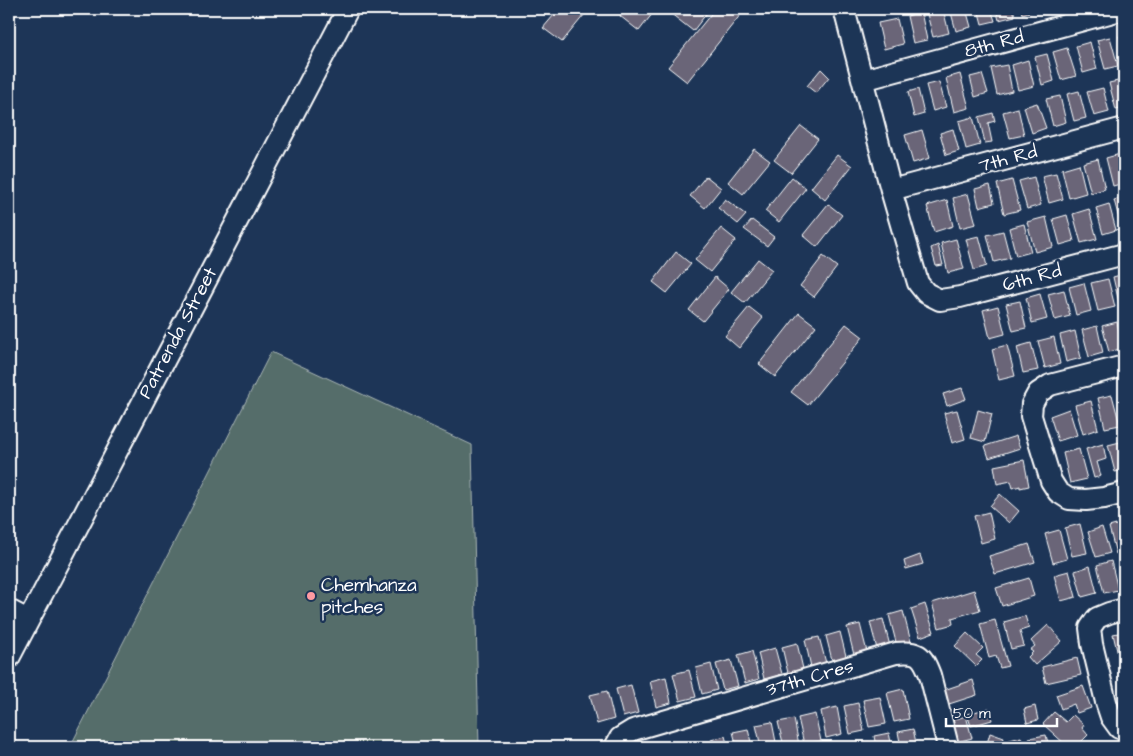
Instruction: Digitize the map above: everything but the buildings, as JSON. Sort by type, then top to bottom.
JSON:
[{"type":"street","name":"Patrenda Street","points":[[9,658],[348,9]]},
{"type":"street","points":[[844,9],[891,190]]},
{"type":"street","name":"8th Rd","points":[[863,80],[1124,9]]},
{"type":"street","name":"7th Rd","points":[[891,190],[1124,128]]},
{"type":"street","name":"6th Rd","points":[[891,190],[918,283],[926,293],[940,300],[960,297],[1124,254]]},
{"type":"street","points":[[1124,366],[1050,385],[1038,393],[1032,404],[1031,416],[1050,481],[1058,492],[1069,499],[1086,500],[1124,493]]},
{"type":"street","points":[[1124,609],[1097,618],[1090,628],[1108,710],[1119,728],[1124,729]]},
{"type":"street","points":[[9,610],[28,620]]},
{"type":"street","name":"37th Cres","points":[[615,747],[620,738],[632,730],[896,653],[908,652],[920,656],[926,664],[947,742],[946,747]]},
{"type":"green space","name":"Chemhanza pitches","points":[[271,352],[472,445],[479,747],[70,747]]},
{"type":"place","name":"Chemhanza pitches","points":[[311,596]]}]
